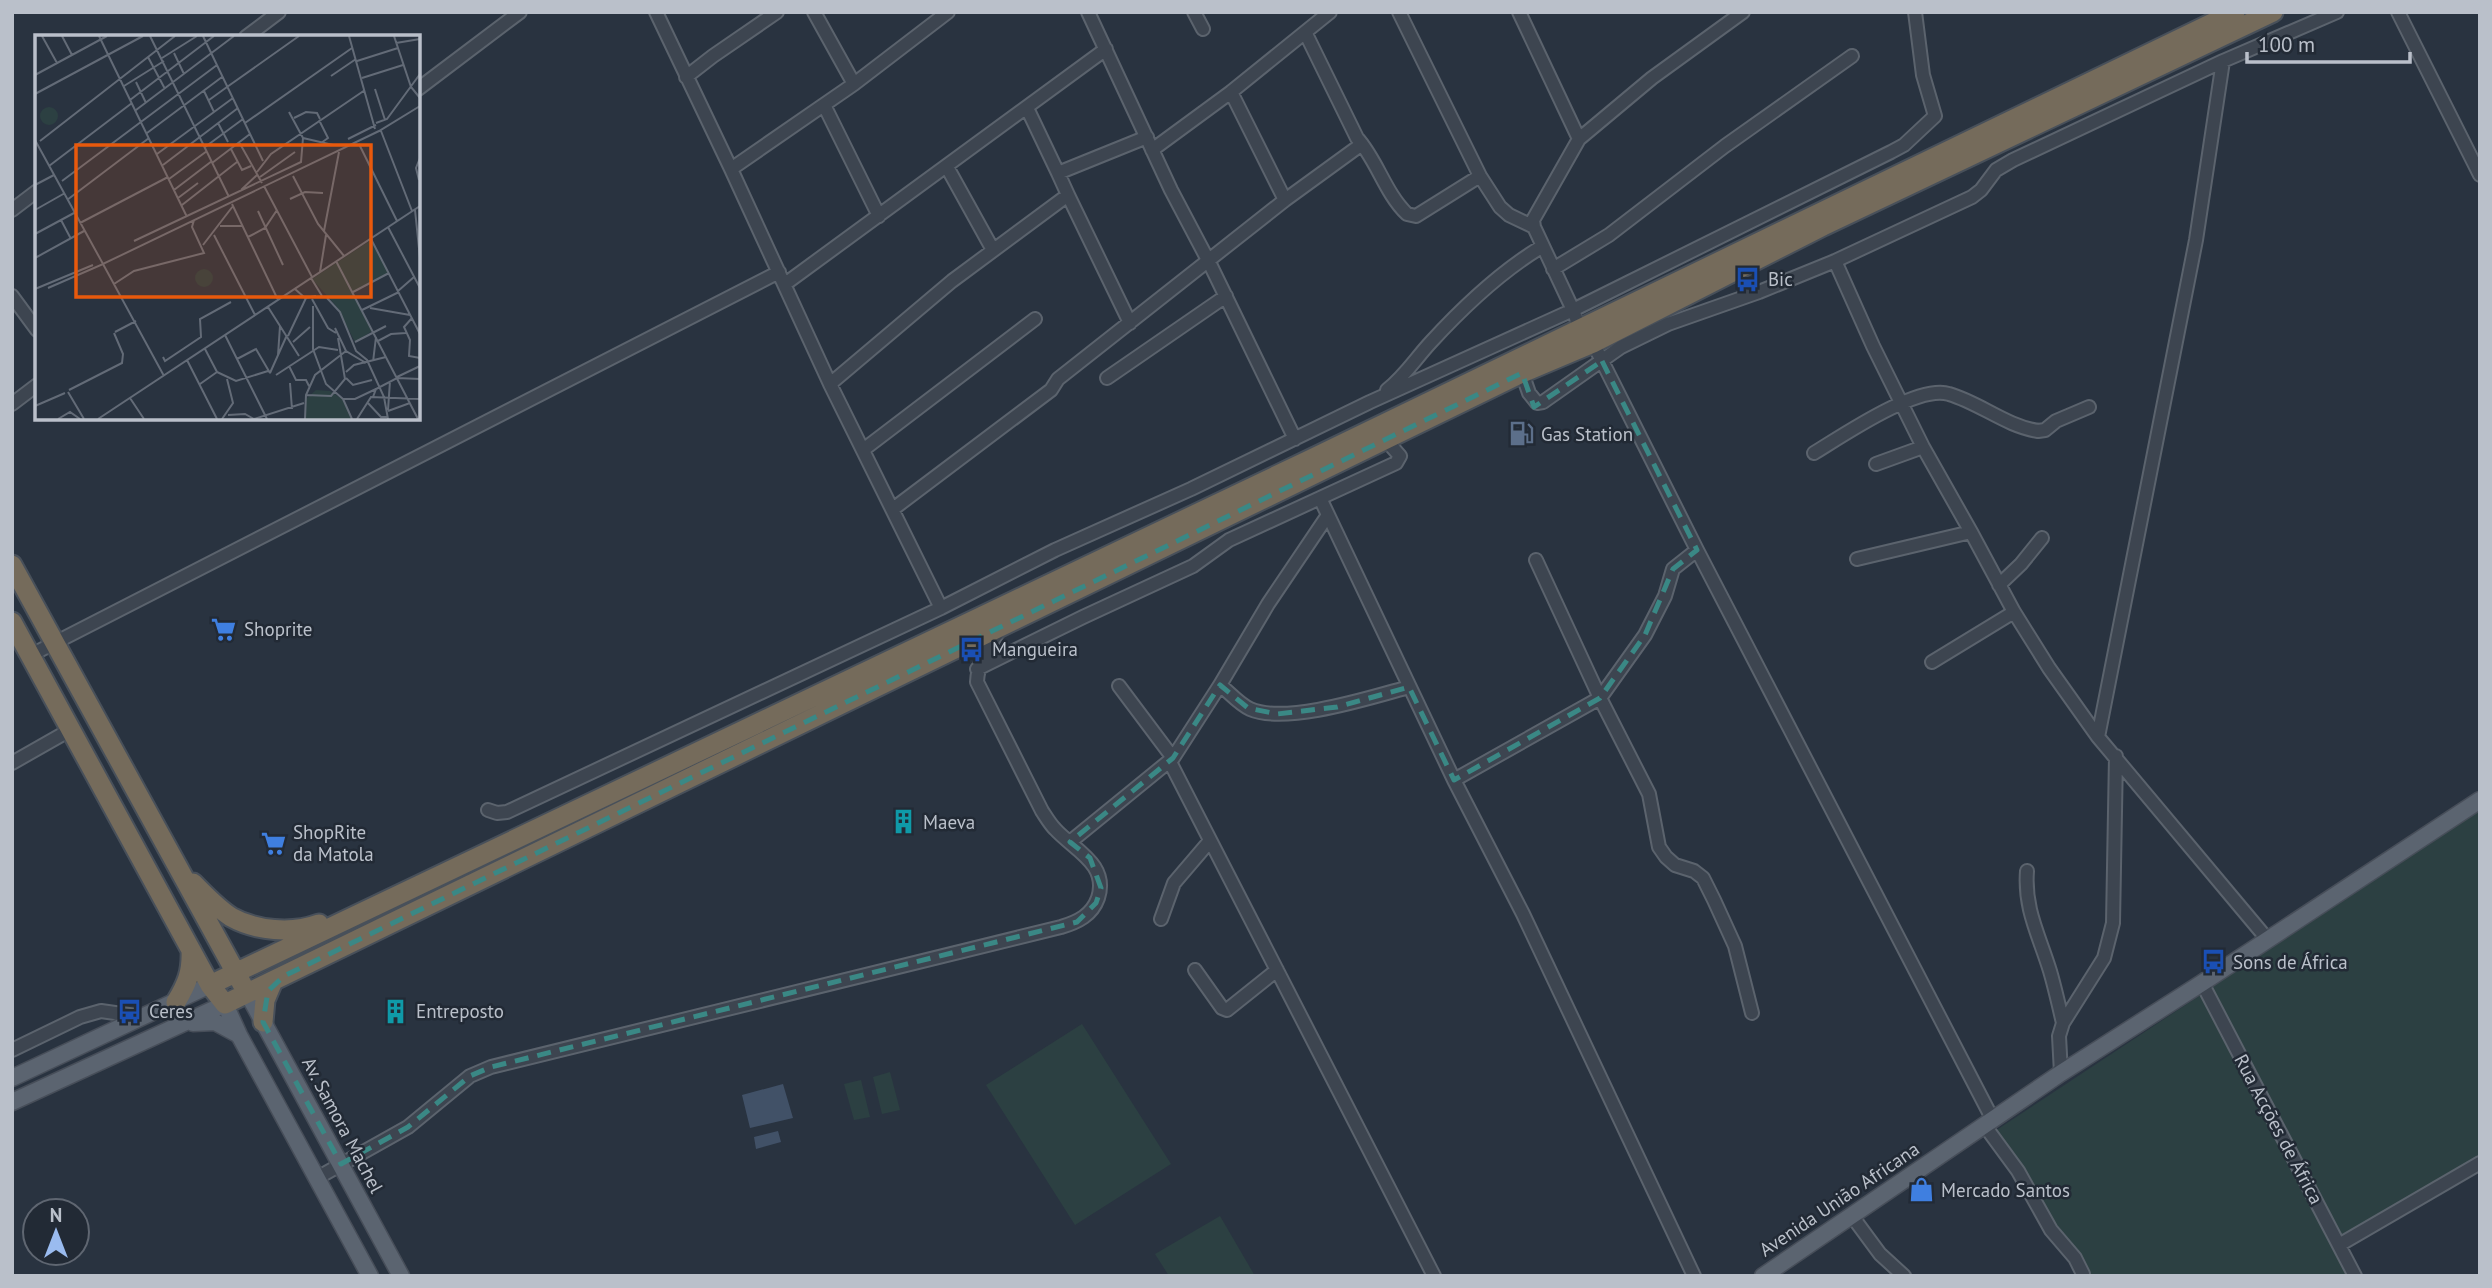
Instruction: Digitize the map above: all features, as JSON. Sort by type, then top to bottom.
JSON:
[{"type":"highway","points":[[12,622],[210,985],[225,1004],[1522,373],[1591,345],[2041,106],[2235,12]]},
{"type":"highway","points":[[210,985],[380,902],[1591,345],[1836,220],[2273,12]]},
{"type":"highway","points":[[12,565],[234,973],[248,994]]},
{"type":"highway","points":[[178,868],[235,919],[270,929],[314,926],[380,902]]},
{"type":"highway","points":[[176,1002],[192,968],[191,950]]},
{"type":"highway","points":[[263,1022],[265,1000],[273,981]]},
{"type":"main road","name":"Avenida União Africana","points":[[1763,1276],[2061,1073],[2480,800]]},
{"type":"main road","points":[[12,1078],[210,985]]},
{"type":"main road","name":"Av. Samora Machel","points":[[248,994],[401,1276]]},
{"type":"main road","points":[[12,1102],[225,1004],[239,1035],[370,1276]]},
{"type":"main road","points":[[180,1024],[215,1022],[239,1035]]},
{"type":"street","points":[[249,35],[279,12]]},
{"type":"street","points":[[420,87],[520,12]]},
{"type":"street","points":[[656,12],[732,169],[830,384],[941,608]]},
{"type":"street","points":[[686,77],[777,12]]},
{"type":"street","points":[[814,12],[854,84]]},
{"type":"street","points":[[732,169],[854,84],[948,12]]},
{"type":"street","points":[[1104,12],[1090,16],[1149,143],[1295,439]]},
{"type":"street","points":[[1195,12],[1203,29]]},
{"type":"street","points":[[1058,173],[1149,143],[1231,92],[1330,12]]},
{"type":"street","points":[[1399,12],[1480,176],[1500,207],[1509,215],[1534,227]]},
{"type":"street","points":[[1519,12],[1579,139]]},
{"type":"street","points":[[1743,12],[1652,78],[1579,139],[1537,213],[1534,227],[1573,310],[1989,1123],[2051,1230],[2075,1258],[2083,1274]]},
{"type":"street","points":[[488,810],[507,813],[609,766],[941,608],[1055,550],[1573,310],[1843,178],[1904,145],[1933,118],[1935,112],[1923,75],[1915,12]]},
{"type":"street","points":[[1591,345],[1621,347],[1668,324],[1759,292],[1835,261],[1972,197],[1996,170],[2013,160],[2224,61],[2337,12]]},
{"type":"street","points":[[2398,12],[2480,175]]},
{"type":"street","points":[[1306,34],[1357,138],[1366,146],[1401,208],[1412,216],[1480,176]]},
{"type":"street","points":[[31,655],[782,278],[879,216],[1106,49]]},
{"type":"street","points":[[1553,269],[1609,235],[1725,146],[1852,56]]},
{"type":"street","points":[[2098,737],[2196,240],[2224,61]]},
{"type":"street","points":[[1231,92],[1285,200]]},
{"type":"street","points":[[824,105],[879,216]]},
{"type":"street","points":[[1027,108],[1129,323]]},
{"type":"street","points":[[894,509],[1051,390],[1058,379],[1285,200],[1362,144]]},
{"type":"street","points":[[947,167],[993,250]]},
{"type":"street","points":[[12,210],[35,193]]},
{"type":"street","points":[[830,384],[952,281],[1068,195]]},
{"type":"street","points":[[1370,402],[1405,375],[1429,344],[1495,279],[1517,261],[1543,246]]},
{"type":"street","points":[[1835,261],[1923,447],[2014,612],[2072,704],[2268,940]]},
{"type":"street","points":[[12,296],[35,327]]},
{"type":"street","points":[[1107,378],[1226,296]]},
{"type":"street","points":[[863,450],[1035,319]]},
{"type":"street","points":[[1522,373],[1532,398],[1537,403],[1543,402],[1591,345]]},
{"type":"street","points":[[12,404],[35,387]]},
{"type":"street","points":[[1814,453],[1901,402],[1933,393],[1950,394],[1998,417],[2038,431],[2089,407]]},
{"type":"street","points":[[978,669],[1183,570],[1229,540],[1396,463],[1400,456],[1386,440]]},
{"type":"street","points":[[1876,464],[1923,447]]},
{"type":"street","points":[[1320,498],[1694,1276]]},
{"type":"street","points":[[1070,842],[1172,760],[1268,604],[1328,515]]},
{"type":"street","points":[[1857,559],[1971,532]]},
{"type":"street","points":[[1999,585],[2042,538]]},
{"type":"street","points":[[1454,780],[1600,698],[1645,635],[1665,596],[1673,569],[1697,550]]},
{"type":"street","points":[[1536,560],[1600,698],[1649,794],[1659,847],[1675,865],[1695,871],[1703,878],[1714,900],[1735,946],[1752,1013]]},
{"type":"street","points":[[1933,662],[2014,612]]},
{"type":"street","points":[[317,1178],[408,1127],[470,1076],[491,1067],[1077,922],[1087,915],[1096,903],[1101,888],[1099,874],[1090,859],[1055,829],[1042,811],[980,692],[978,669],[982,656],[1005,623]]},
{"type":"street","points":[[1220,685],[1248,708],[1277,714],[1336,706],[1409,687]]},
{"type":"street","points":[[1119,686],[1172,760],[1209,842],[1434,1276]]},
{"type":"street","points":[[12,763],[69,730]]},
{"type":"street","points":[[2061,1073],[2059,1036],[2063,1023],[2092,980],[2111,938],[2114,909],[2116,756]]},
{"type":"street","points":[[1161,919],[1174,883],[1209,842]]},
{"type":"street","points":[[2027,871],[2025,891],[2050,970],[2063,1023]]},
{"type":"street","points":[[1195,970],[1222,1008],[1227,1010],[1277,970]]},
{"type":"street","name":"Rua Acções de África","points":[[2202,983],[2355,1276]]},
{"type":"street","points":[[12,1050],[80,1017],[101,1011],[143,1017]]},
{"type":"street","points":[[2339,1245],[2480,1163]]},
{"type":"street","points":[[1852,1216],[1880,1254],[1904,1276]]},
{"type":"highlighted area","points":[[1602,361],[1697,550],[1673,569],[1645,635],[1600,698],[1454,780],[1409,687],[1337,707],[1277,714],[1248,708],[1220,685],[1173,758],[1070,842],[1090,858],[1101,888],[1096,903],[1077,922],[491,1067],[470,1076],[408,1127],[341,1164],[263,1022],[268,991],[284,976],[1522,373],[1534,407]]},
{"type":"green space","points":[[2480,810],[2480,1172],[2341,1239],[2359,1276],[2088,1276],[1992,1133]]},
{"type":"green space","points":[[1082,1024],[1171,1164],[1075,1225],[986,1085]]},
{"type":"green space","points":[[890,1072],[900,1110],[882,1114],[873,1077]]},
{"type":"green space","points":[[861,1080],[870,1117],[854,1120],[844,1084]]},
{"type":"green space","points":[[1220,1216],[1255,1276],[1169,1276],[1155,1254]]},
{"type":"water","points":[[783,1084],[793,1118],[750,1128],[742,1095]]},
{"type":"water","points":[[778,1131],[781,1142],[756,1149],[754,1137]]},
{"type":"place","name":"Bic","points":[[1748,279]]},
{"type":"place","name":"Gas Station","points":[[1521,434]]},
{"type":"place","name":"Shoprite","points":[[224,629]]},
{"type":"place","name":"Mangueira","points":[[972,649]]},
{"type":"place","name":"Maeva","points":[[903,822]]},
{"type":"place","name":"ShopRite da Matola","points":[[273,843]]},
{"type":"place","name":"Sons de África","points":[[2213,962]]},
{"type":"place","name":"Ceres","points":[[129,1011]]},
{"type":"place","name":"Entreposto","points":[[396,1011]]},
{"type":"place","name":"Mercado Santos","points":[[1921,1190]]}]
